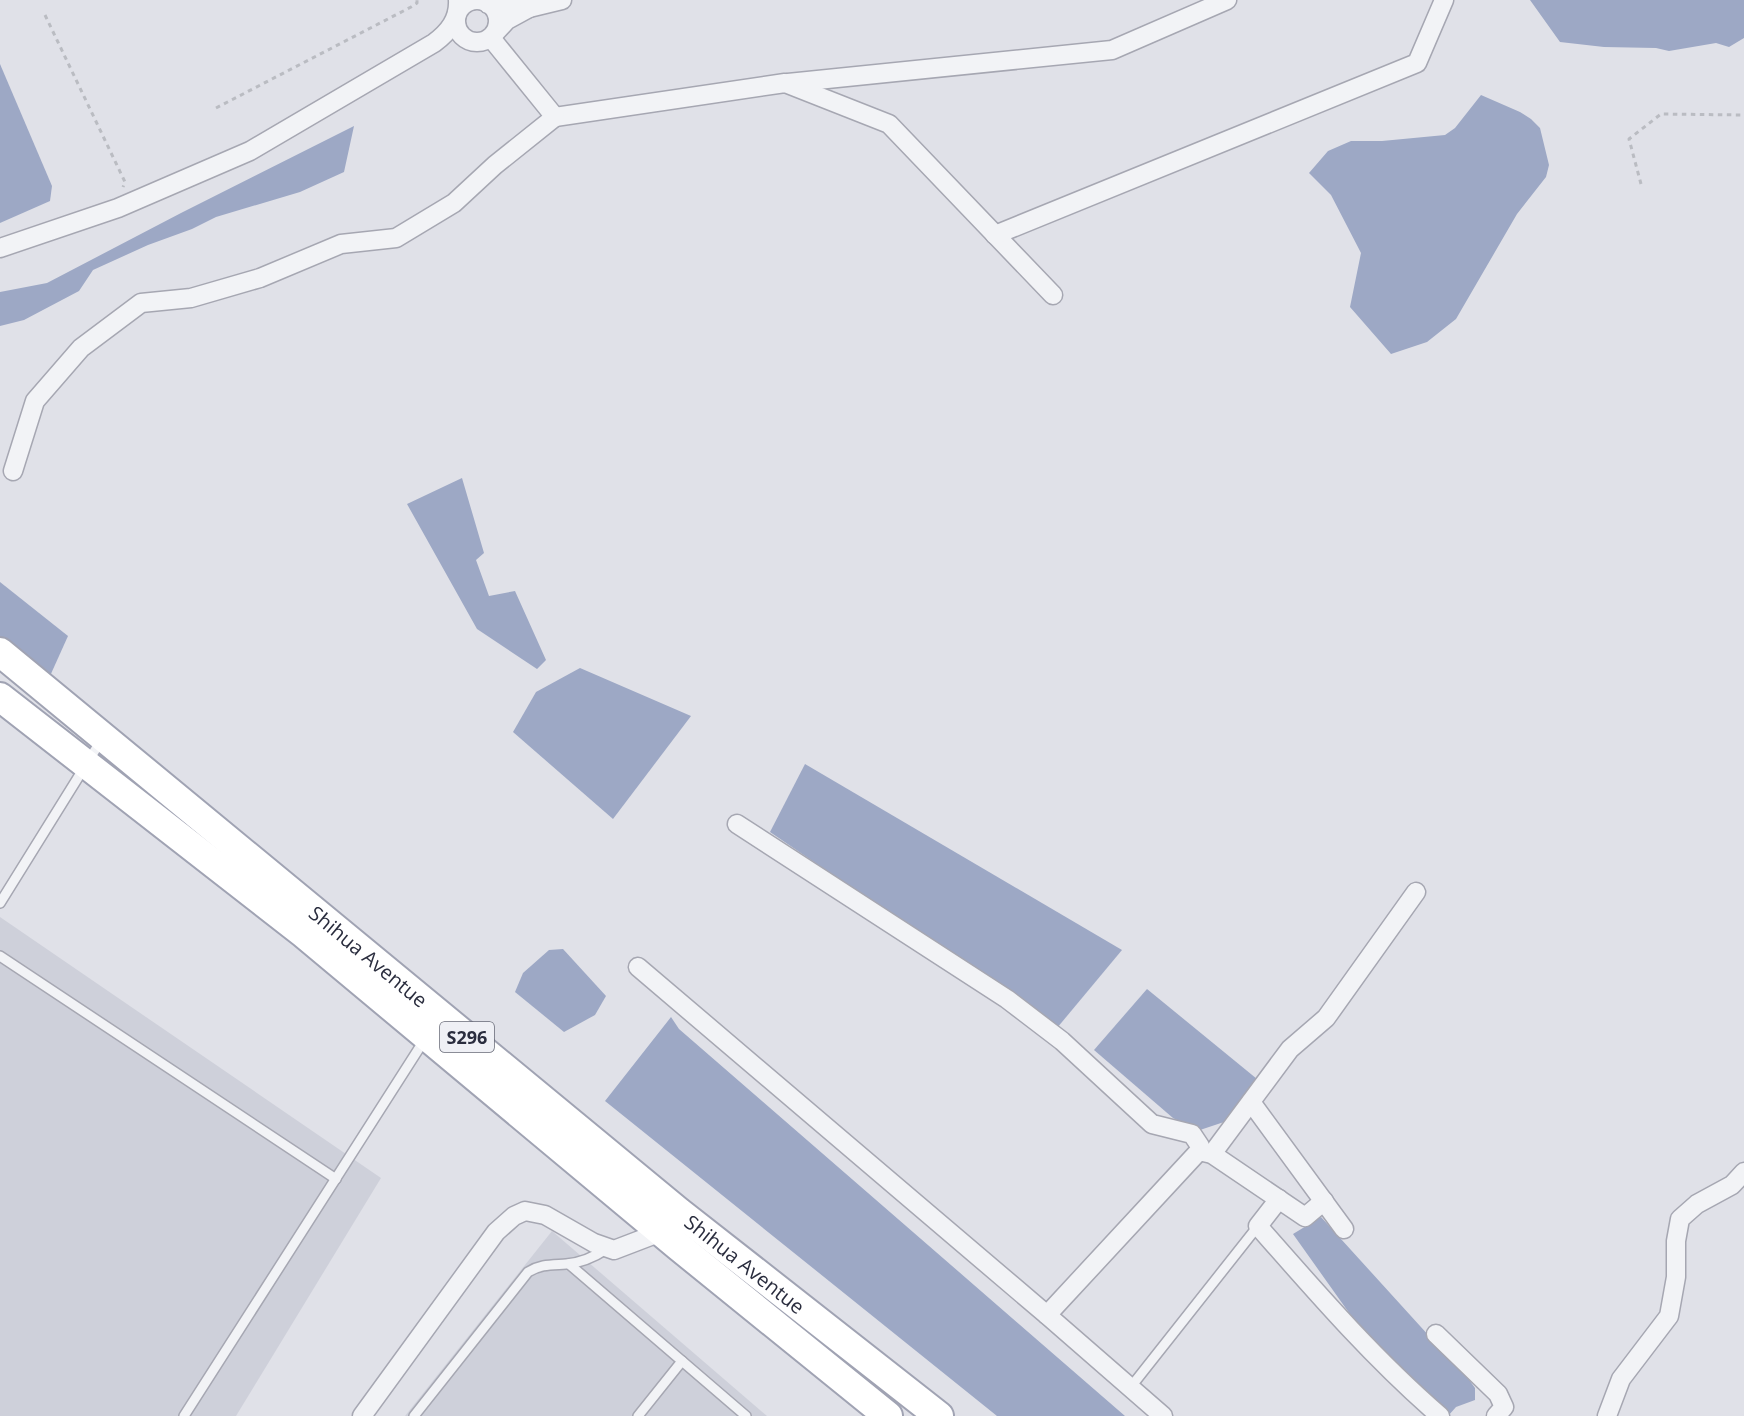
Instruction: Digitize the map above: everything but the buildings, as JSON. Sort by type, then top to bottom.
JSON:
[{"type":"main road","name":"Shihua Aventue","points":[[0,652],[103,737],[670,1222],[888,1416]]},
{"type":"main road","name":"Shihua Aventue","points":[[0,697],[304,934],[426,1036],[670,1222],[939,1416]]},
{"type":"street","points":[[0,248],[118,208],[250,151],[434,43],[446,34],[458,6],[468,2],[483,2],[504,7],[528,8],[562,0]]},
{"type":"street","points":[[12,471],[36,401],[81,348],[141,303],[191,298],[260,278],[341,244],[396,238],[454,203],[495,165],[555,117],[785,83],[1112,50],[1227,0]]},
{"type":"street","points":[[995,235],[1417,63],[1444,0]]},
{"type":"street","points":[[483,2],[493,8],[498,20],[493,35]]},
{"type":"street","points":[[458,6],[456,20],[460,34],[472,42]]},
{"type":"street","points":[[434,43],[452,40],[485,41],[507,20],[528,8]]},
{"type":"street","points":[[493,35],[555,117]]},
{"type":"street","points":[[785,83],[889,124],[1053,295]]},
{"type":"street","points":[[737,824],[1007,999],[1062,1041],[1152,1124],[1192,1134],[1205,1153],[1305,1217],[1324,1201]]},
{"type":"street","points":[[1047,1315],[1205,1153],[1251,1102],[1290,1049],[1326,1018],[1416,892]]},
{"type":"street","points":[[638,967],[1163,1416]]},
{"type":"street","points":[[1251,1102],[1344,1229]]},
{"type":"street","points":[[1607,1416],[1621,1379],[1669,1316],[1676,1277],[1676,1241],[1680,1219],[1697,1204],[1732,1185],[1744,1172]]},
{"type":"street","points":[[1279,1199],[1258,1226],[1355,1336],[1402,1384],[1440,1416]]},
{"type":"street","points":[[362,1416],[495,1232],[514,1216],[525,1211],[545,1215],[594,1243],[614,1250],[670,1222]]},
{"type":"street","points":[[1436,1334],[1498,1394],[1504,1407],[1496,1416]]},
{"type":"lane","points":[[0,903],[103,737]]},
{"type":"lane","points":[[0,956],[336,1179]]},
{"type":"lane","points":[[184,1416],[426,1036]]},
{"type":"lane","points":[[1130,1388],[1258,1226]]},
{"type":"lane","points":[[414,1416],[528,1272],[540,1265],[569,1264],[598,1255],[608,1248]]},
{"type":"lane","points":[[569,1264],[746,1416]]},
{"type":"lane","points":[[638,1416],[682,1361]]},
{"type":"path","points":[[216,108],[411,7],[417,3],[417,0]]},
{"type":"path","points":[[45,15],[125,182],[118,208]]},
{"type":"path","points":[[1641,184],[1629,139],[1661,114],[1744,115]]},
{"type":"shaded area","points":[[0,917],[381,1178],[236,1416],[0,1416]]},
{"type":"shaded area","points":[[552,1231],[767,1416],[405,1416]]},
{"type":"water","points":[[1530,0],[1744,0],[1744,38],[1729,47],[1716,43],[1669,51],[1656,48],[1604,47],[1560,42]]},
{"type":"water","points":[[0,64],[52,186],[50,201],[0,223]]},
{"type":"water","points":[[1481,95],[1520,112],[1540,128],[1549,165],[1546,177],[1517,214],[1456,319],[1427,342],[1391,354],[1350,307],[1361,253],[1331,195],[1309,173],[1328,151],[1351,141],[1382,141],[1445,135],[1455,128]]},
{"type":"water","points":[[354,126],[344,172],[300,192],[216,217],[192,229],[148,245],[93,270],[79,291],[24,320],[0,326],[0,292],[47,283]]},
{"type":"water","points":[[462,478],[484,553],[476,560],[489,596],[515,591],[546,660],[537,669],[477,629],[407,504]]},
{"type":"water","points":[[0,582],[68,636],[50,676],[0,638]]},
{"type":"water","points":[[580,668],[691,716],[613,819],[513,732],[536,692]]},
{"type":"water","points":[[805,764],[1122,950],[1057,1028],[770,832]]},
{"type":"water","points":[[563,949],[606,996],[595,1015],[564,1032],[515,992],[523,973],[549,950]]},
{"type":"water","points":[[1147,989],[1257,1079],[1227,1121],[1197,1131],[1173,1118],[1094,1050]]},
{"type":"water","points":[[671,1017],[679,1029],[1125,1416],[997,1416],[605,1101]]},
{"type":"water","points":[[1321,1217],[1470,1381],[1475,1388],[1475,1400],[1456,1407],[1448,1416],[1379,1355],[1293,1234]]}]
